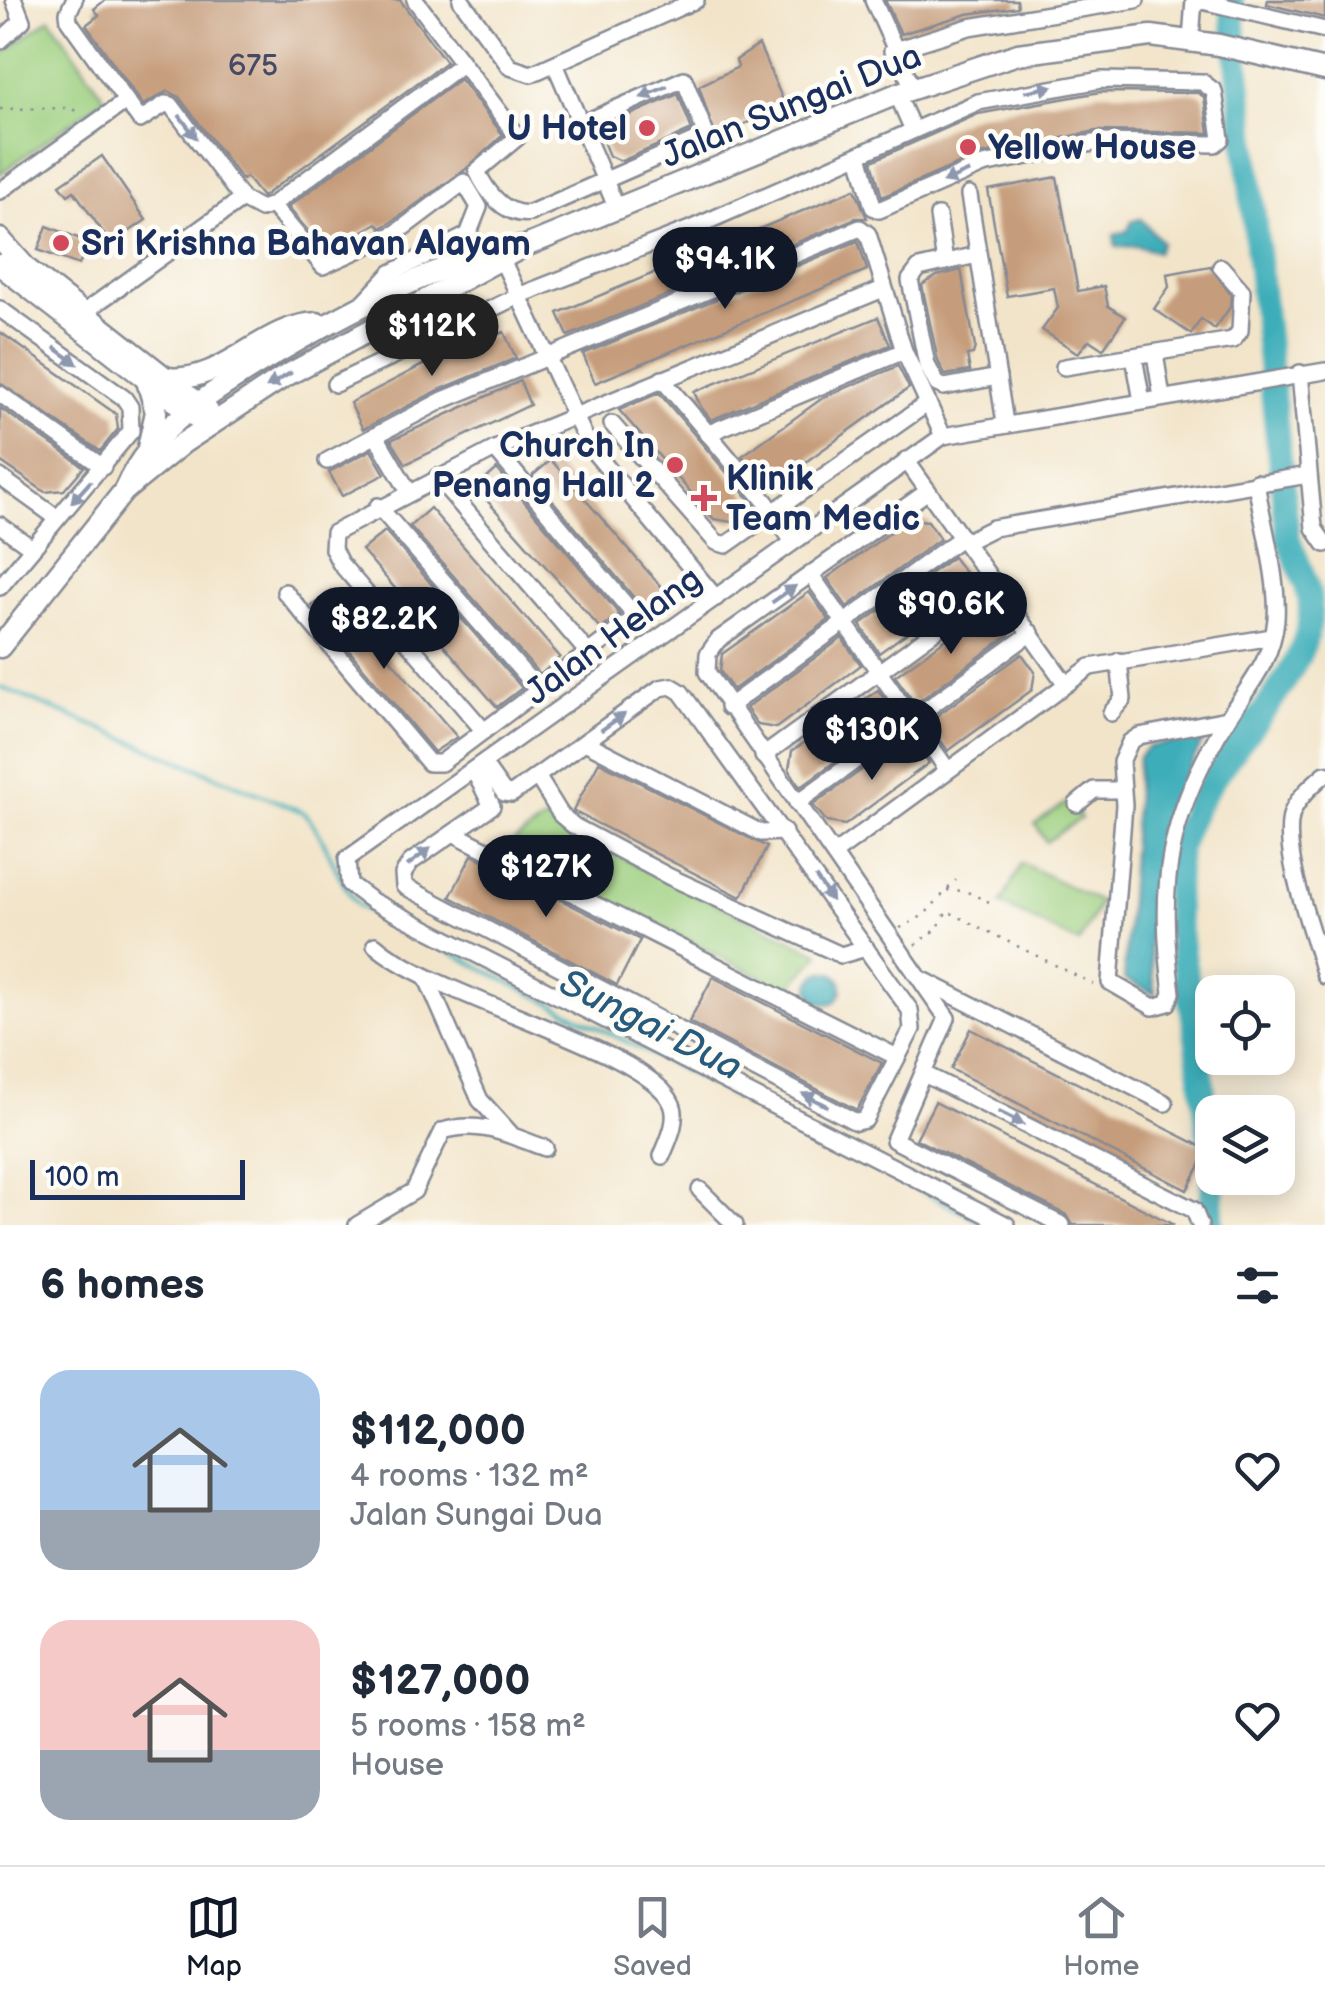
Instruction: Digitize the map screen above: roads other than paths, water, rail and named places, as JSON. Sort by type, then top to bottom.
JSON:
[{"type":"main road","name":"Jalan Sungai Dua","points":[[0,647],[124,490],[146,454],[194,408],[357,310],[618,212],[965,68],[1075,44],[1150,36],[1219,44],[1325,70]]},
{"type":"main road","points":[[0,239],[28,269],[157,380],[202,376],[283,334],[308,324],[332,323]]},
{"type":"main road","name":"Jalan Sungai Dua","points":[[124,490],[212,422],[500,255]]},
{"type":"main road","points":[[0,266],[212,422]]},
{"type":"main road","points":[[146,454],[156,412],[157,380]]},
{"type":"street","points":[[0,41],[22,21],[14,0]]},
{"type":"street","points":[[74,0],[70,21],[140,120],[165,104],[171,105],[227,178],[261,208],[272,206],[462,64]]},
{"type":"street","points":[[415,0],[443,47],[462,64],[518,137],[479,165],[478,175],[504,208],[514,213],[530,212],[705,136],[684,79],[580,124]]},
{"type":"street","points":[[461,0],[519,73],[531,74],[696,0]]},
{"type":"street","points":[[873,0],[905,91],[914,130]]},
{"type":"street","points":[[892,50],[969,27],[1136,0]]},
{"type":"street","points":[[1191,40],[1196,0],[1244,10],[1262,6],[1325,30]]},
{"type":"street","points":[[554,64],[618,212]]},
{"type":"street","points":[[335,384],[518,296],[978,102],[1101,80],[1158,79],[1210,85],[1220,139],[1215,144],[1098,142],[983,166],[879,210],[873,207],[860,155]]},
{"type":"street","points":[[0,191],[126,101]]},
{"type":"street","points":[[272,206],[323,266],[396,234],[464,182],[479,206],[468,235],[391,273],[357,310]]},
{"type":"street","points":[[83,313],[245,194]]},
{"type":"street","points":[[968,196],[1005,423]]},
{"type":"street","points":[[558,200],[569,230]]},
{"type":"street","points":[[938,216],[945,262]]},
{"type":"street","points":[[327,461],[443,400],[860,228],[868,234],[904,350],[944,436]]},
{"type":"street","points":[[500,255],[573,416],[613,477],[716,598]]},
{"type":"street","points":[[978,255],[919,268],[910,280],[927,365],[940,387],[998,376]]},
{"type":"street","points":[[1064,367],[1234,340],[1240,331],[1242,292],[1221,267]]},
{"type":"street","points":[[484,732],[340,563],[333,550],[334,532],[495,449],[883,289]]},
{"type":"street","points":[[0,309],[130,406],[132,430],[0,587]]},
{"type":"street","points":[[707,434],[904,350]]},
{"type":"street","points":[[1155,354],[1162,397]]},
{"type":"street","points":[[1134,357],[1142,400]]},
{"type":"street","name":"Jalan Helang","points":[[667,1067],[372,901],[349,884],[347,859],[944,436],[1325,371]]},
{"type":"street","points":[[1292,374],[1300,476],[1314,528],[1325,544]]},
{"type":"street","points":[[662,379],[773,512],[792,542]]},
{"type":"street","points":[[0,394],[103,467]]},
{"type":"street","points":[[612,424],[721,544],[734,542],[928,403]]},
{"type":"street","points":[[376,436],[408,492]]},
{"type":"street","points":[[285,592],[429,762],[441,763],[634,622],[634,609],[495,449]]},
{"type":"street","points":[[613,477],[639,455]]},
{"type":"street","points":[[906,460],[1066,683]]},
{"type":"street","points":[[728,707],[963,540],[993,528],[1300,476]]},
{"type":"street","points":[[0,477],[57,518]]},
{"type":"street","points":[[437,477],[590,655]]},
{"type":"street","points":[[1227,719],[1149,733],[1130,742],[1121,762],[1113,988],[1153,1007],[1168,1004],[1172,993],[1164,919],[1171,838],[1186,796],[1227,719],[1259,676],[1272,637],[1275,610],[1263,481]]},
{"type":"street","points":[[928,491],[712,646],[707,672],[948,1018],[893,1134],[899,1144],[1062,1225]]},
{"type":"street","points":[[378,506],[539,691]]},
{"type":"street","points":[[0,525],[32,548]]},
{"type":"street","points":[[811,575],[947,769]]},
{"type":"street","points":[[763,756],[997,586]]},
{"type":"street","points":[[797,803],[1030,633]]},
{"type":"street","points":[[834,853],[1090,667],[1272,637]]},
{"type":"street","points":[[1110,712],[1124,700],[1119,661]]},
{"type":"street","points":[[660,688],[676,688],[784,832],[913,1021],[865,1120],[856,1122],[408,890],[402,881],[405,868],[492,806],[479,768],[508,795],[660,688]]},
{"type":"street","points":[[584,742],[762,833],[784,832]]},
{"type":"street","points":[[1325,774],[1292,814],[1290,843],[1325,976]]},
{"type":"street","points":[[537,776],[566,821],[670,877],[842,956],[866,948]]},
{"type":"street","points":[[1077,804],[1094,790],[1122,790]]},
{"type":"street","points":[[453,833],[897,1058]]},
{"type":"street","points":[[375,945],[394,962],[427,980],[604,1054],[667,1067],[1007,1225]]},
{"type":"street","points":[[427,980],[480,1100],[514,1137]]},
{"type":"street","points":[[922,980],[1165,1103]]},
{"type":"street","points":[[662,1156],[674,1124],[667,1067]]},
{"type":"street","points":[[924,1074],[1194,1210],[1200,1225]]},
{"type":"street","points":[[357,1225],[414,1191],[443,1131],[462,1125],[545,1148]]},
{"type":"street","points":[[700,1190],[724,1221]]},
{"type":"water","points":[[1141,219],[1161,242],[1157,252],[1137,246],[1116,247],[1114,235],[1128,231],[1132,221]]},
{"type":"water","points":[[1205,737],[1158,830],[1149,947],[1155,994],[1124,979],[1138,757],[1148,747]]},
{"type":"water","points":[[826,972],[837,977],[842,988],[837,999],[826,1004],[815,999],[810,988],[815,977]]},
{"type":"waterway","points":[[1204,1095],[1179,930],[1178,857],[1188,823],[1206,790],[1297,659],[1308,627],[1309,596],[1288,538],[1231,0]]},
{"type":"waterway","name":"Sungai Dua","points":[[0,687],[303,812],[359,906],[988,1225]]},
{"type":"waterway","points":[[1211,1225],[1212,1195]]},
{"type":"place","name":"U Hotel","points":[[647,128]]},
{"type":"place","name":"Yellow House","points":[[968,147]]},
{"type":"place","name":"Sri Krishna Bahavan Alayam","points":[[61,243]]},
{"type":"place","name":"Church In Penang Hall 2","points":[[675,465]]},
{"type":"place","name":"Klinik Team Medic","points":[[704,498]]}]
